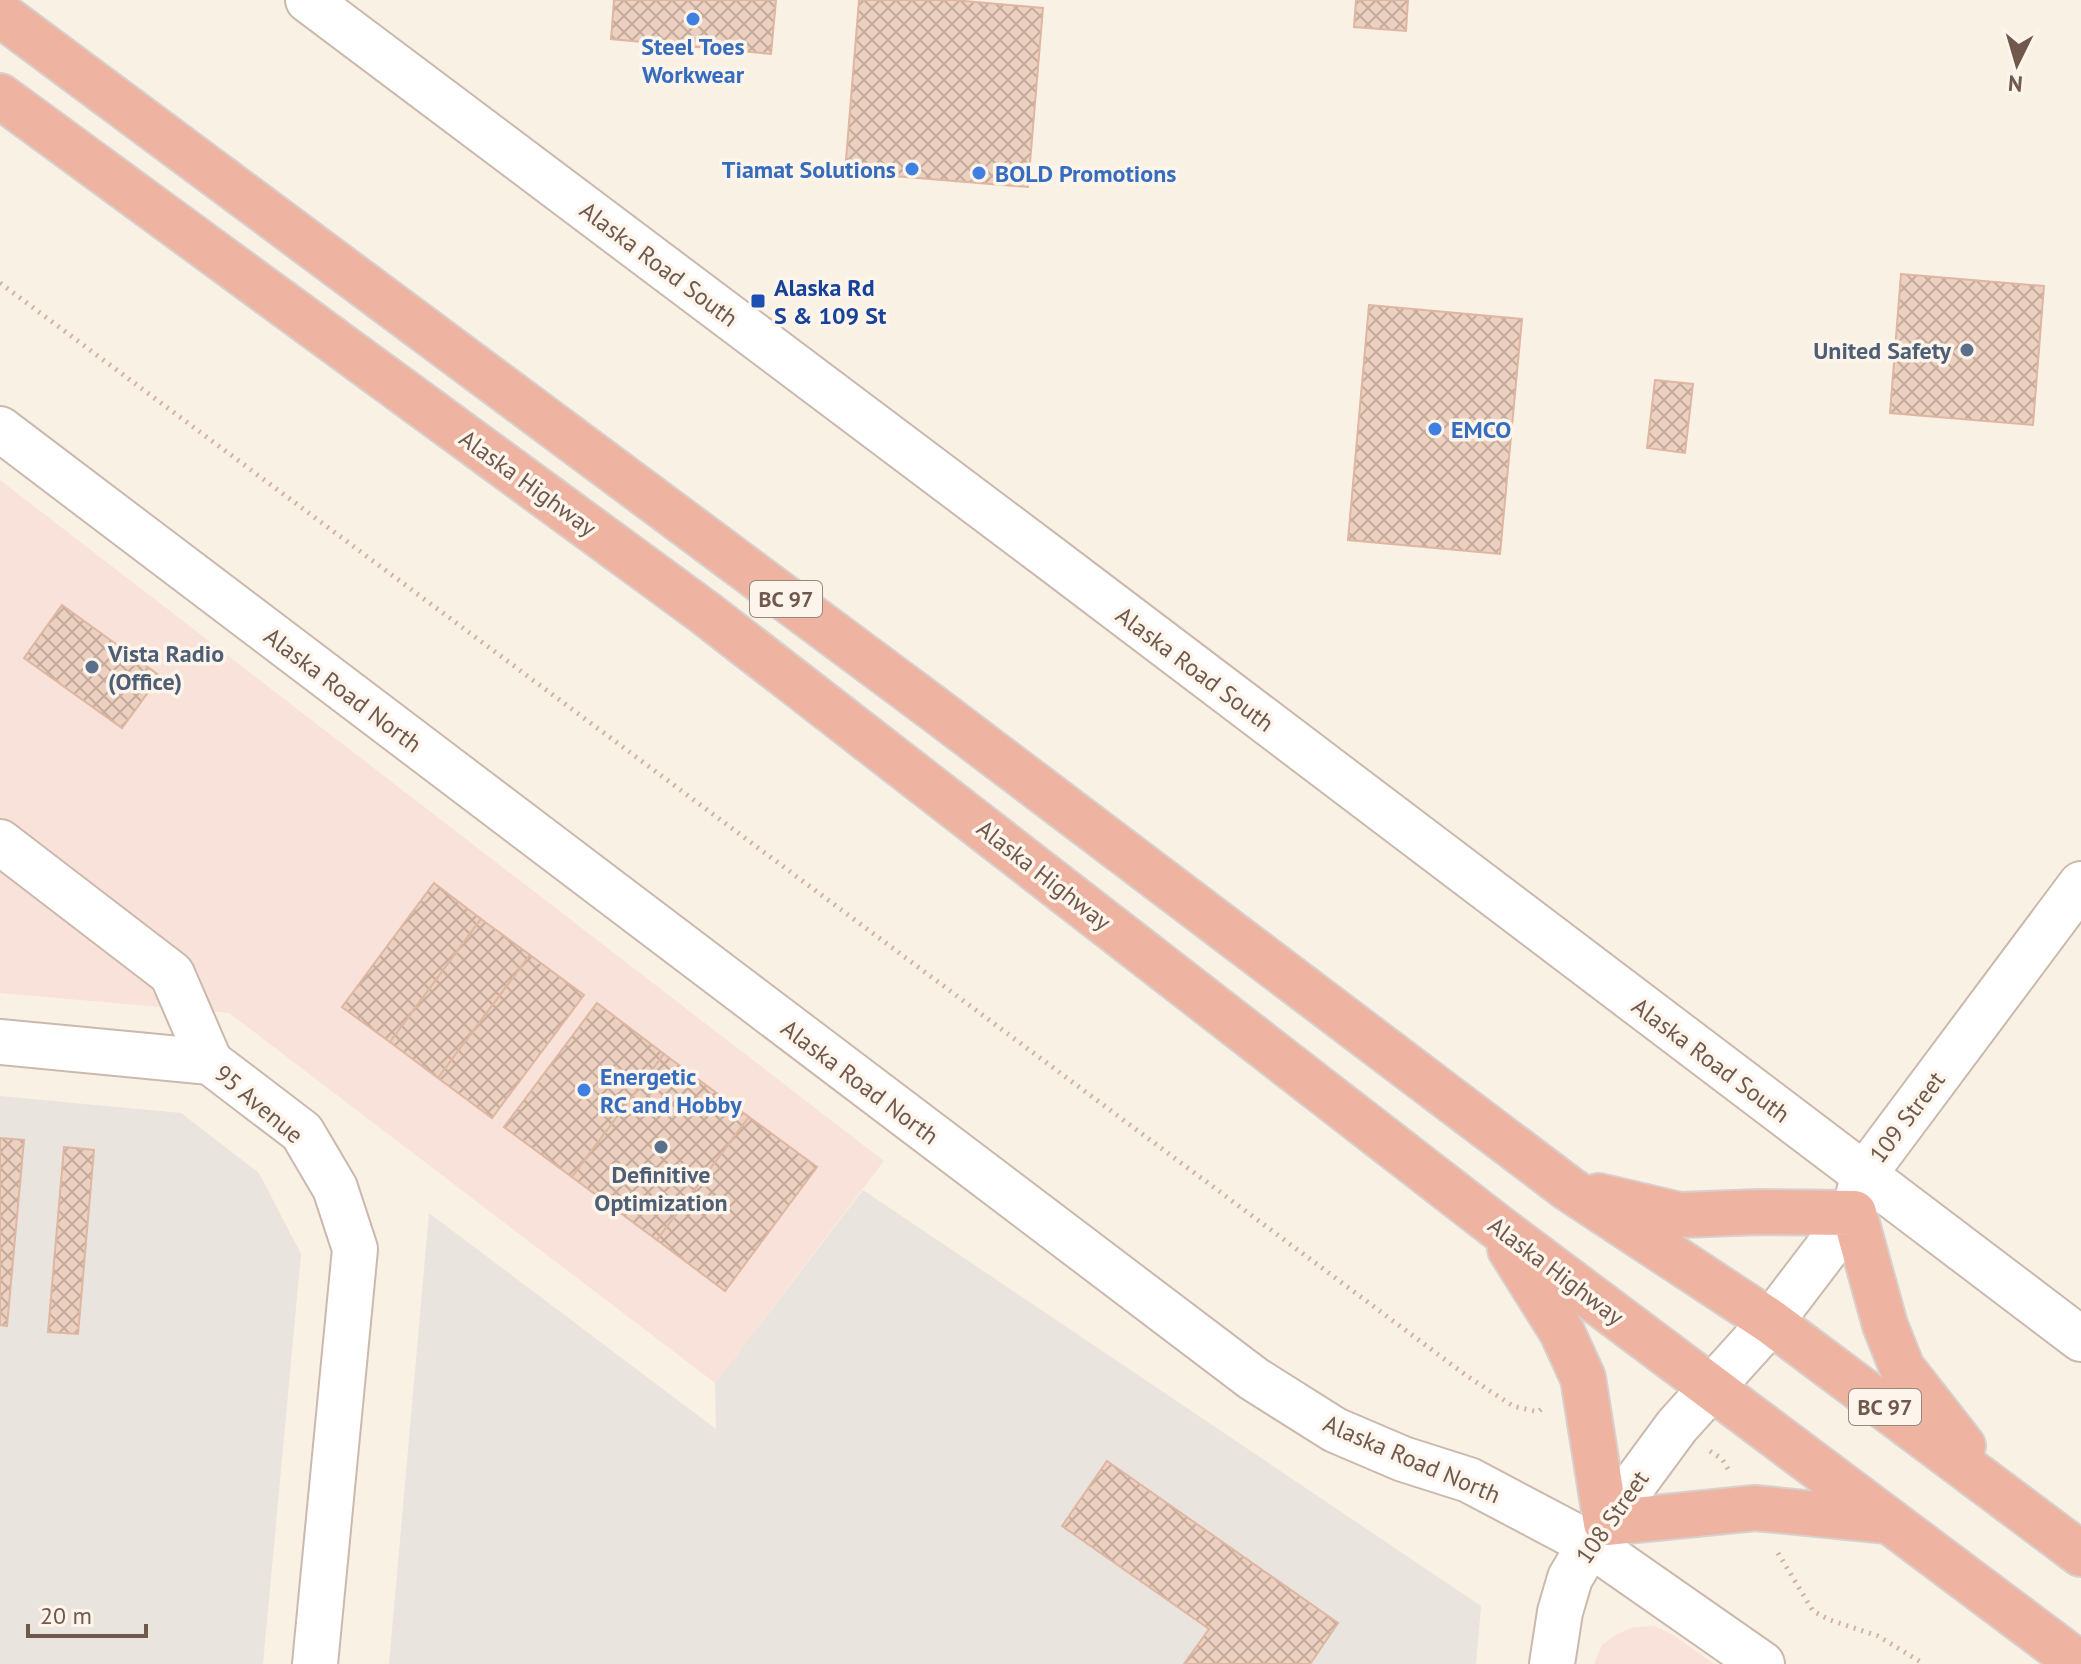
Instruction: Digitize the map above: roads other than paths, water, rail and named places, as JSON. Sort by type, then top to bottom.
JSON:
[{"type":"highway","name":"BC 97","points":[[0,14],[937,711],[1569,1189],[1771,1322],[2081,1554]]},
{"type":"highway","name":"Alaska Highway","points":[[0,96],[704,612],[1496,1226],[2080,1664]]},
{"type":"highway","points":[[1569,1189],[1680,1215],[1858,1194],[1885,1325],[1902,1368],[1999,1492]]},
{"type":"highway","points":[[1496,1226],[1562,1332],[1583,1378],[1598,1534],[1755,1508],[1891,1521]]},
{"type":"street","name":"Alaska Road South","points":[[308,0],[1049,557],[1858,1194],[2081,1339]]},
{"type":"street","name":"Alaska Road North","points":[[0,429],[1254,1379],[1335,1430],[1403,1459],[1469,1480],[1598,1534],[1762,1664]]},
{"type":"street","points":[[0,842],[172,974],[210,1062]]},
{"type":"street","name":"109 Street","points":[[1710,1388],[1771,1322],[1858,1194],[2081,884]]},
{"type":"street","name":"95 Avenue","points":[[0,1042],[210,1062],[302,1132],[335,1188],[355,1249],[315,1664]]},
{"type":"street","name":"108 Street","points":[[1552,1664],[1560,1612],[1570,1578],[1598,1534],[1677,1426],[1710,1388]]},
{"type":"place","name":"Steel Toes Workwear","points":[[693,19]]},
{"type":"place","name":"Tiamat Solutions","points":[[912,169]]},
{"type":"place","name":"BOLD Promotions","points":[[979,173]]},
{"type":"place","name":"Alaska Rd S & 109 St","points":[[758,301]]},
{"type":"place","name":"United Safety","points":[[1967,350]]},
{"type":"place","name":"EMCO","points":[[1435,429]]},
{"type":"place","name":"Vista Radio (Office)","points":[[92,667]]},
{"type":"place","name":"Energetic RC and Hobby","points":[[584,1090]]},
{"type":"place","name":"Definitive Optimization","points":[[661,1147]]}]
